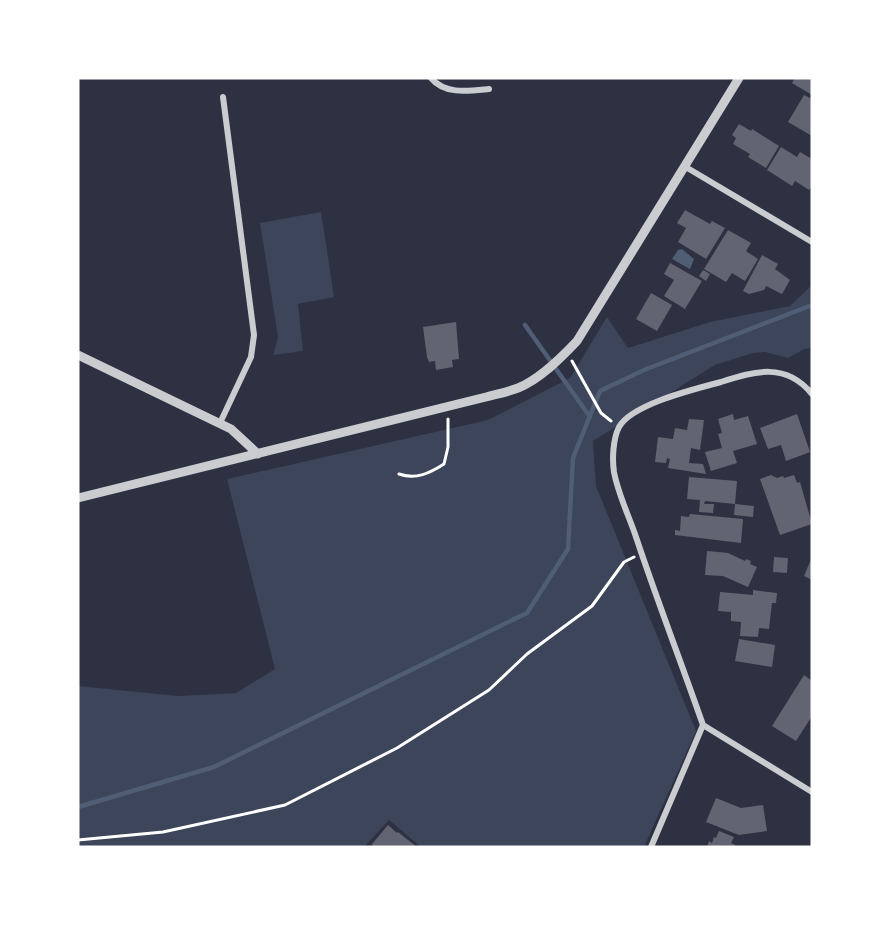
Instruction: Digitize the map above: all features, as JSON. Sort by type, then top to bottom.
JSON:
[{"type":"street","points":[[430,78],[436,85],[459,92],[489,89]]},
{"type":"street","points":[[78,498],[519,388],[543,372],[577,341],[739,78]]},
{"type":"street","points":[[220,423],[251,357],[254,335],[223,97]]},
{"type":"street","points":[[684,166],[812,242]]},
{"type":"street","points":[[78,355],[231,429],[258,454]]},
{"type":"street","points":[[812,394],[794,378],[776,372],[753,372],[671,396],[639,410],[626,418],[618,428],[614,449],[614,472],[703,725],[812,792]]},
{"type":"street","points":[[651,847],[703,725]]},
{"type":"path","points":[[567,352],[601,412]]},
{"type":"path","points":[[399,474],[408,477],[429,474],[444,464],[448,447],[447,406]]},
{"type":"path","points":[[78,840],[163,832],[285,805],[305,795],[397,748],[489,690],[527,654],[592,606],[624,562],[641,553]]},
{"type":"shaded area","points":[[321,212],[334,297],[298,304],[303,351],[273,355],[278,337],[260,223]]},
{"type":"shaded area","points":[[682,249],[694,259],[690,269],[672,259],[678,250]]},
{"type":"shaded area","points":[[812,285],[812,348],[804,349],[788,358],[765,352],[753,353],[715,365],[593,441],[596,486],[696,731],[644,847],[421,847],[389,820],[364,847],[78,847],[78,686],[178,696],[236,693],[275,669],[227,479],[488,420],[570,378],[607,317],[628,348],[710,322],[790,306]]},
{"type":"building","points":[[795,78],[812,78],[812,95],[792,83]]},
{"type":"building","points":[[804,95],[812,99],[812,136],[788,122]]},
{"type":"building","points":[[739,124],[751,131],[752,129],[779,146],[766,168],[748,157],[750,154],[733,144],[736,138],[732,135]]},
{"type":"building","points":[[781,147],[797,157],[800,152],[812,159],[812,186],[809,190],[795,181],[792,186],[767,170]]},
{"type":"building","points":[[685,210],[710,224],[712,221],[725,228],[706,259],[678,242],[686,228],[677,223]]},
{"type":"building","points":[[728,230],[751,243],[746,251],[758,259],[745,281],[732,273],[726,282],[704,269]]},
{"type":"building","points":[[762,255],[778,264],[775,269],[790,280],[782,294],[766,286],[764,290],[749,294],[743,291]]},
{"type":"building","points":[[670,263],[702,281],[685,309],[664,296],[674,280],[664,274]]},
{"type":"building","points":[[703,270],[710,274],[706,281],[699,276]]},
{"type":"building","points":[[651,293],[672,305],[657,331],[636,319]]},
{"type":"building","points":[[456,322],[459,359],[452,360],[453,367],[436,370],[435,361],[429,362],[427,357],[423,327]]},
{"type":"building","points":[[733,414],[734,420],[748,416],[757,444],[733,451],[737,463],[711,471],[705,452],[722,448],[718,434],[722,433],[718,419]]},
{"type":"building","points":[[797,414],[810,452],[786,461],[781,445],[768,449],[760,428]]},
{"type":"building","points":[[689,419],[704,420],[700,450],[691,448],[689,463],[703,464],[706,474],[668,468],[670,459],[667,458],[666,463],[655,462],[658,437],[673,439],[675,428],[687,430]]},
{"type":"building","points":[[771,475],[784,478],[794,475],[797,483],[800,482],[812,524],[780,535],[760,479]]},
{"type":"building","points":[[689,477],[737,481],[735,504],[705,501],[704,504],[714,504],[713,513],[699,512],[700,500],[687,499]]},
{"type":"building","points":[[735,504],[754,506],[753,517],[734,515]]},
{"type":"building","points":[[690,514],[743,519],[741,543],[675,535],[675,530],[680,531],[681,516],[689,517]]},
{"type":"building","points":[[707,551],[728,553],[745,561],[746,559],[751,561],[750,564],[757,567],[748,587],[723,576],[705,575]]},
{"type":"building","points":[[774,557],[788,558],[787,573],[773,572]]},
{"type":"building","points":[[812,557],[812,580],[804,576]]},
{"type":"building","points":[[753,590],[777,593],[776,603],[772,603],[769,629],[759,628],[758,637],[740,636],[741,622],[731,621],[731,612],[718,611],[720,592],[753,595]]},
{"type":"building","points":[[739,639],[775,645],[772,667],[735,661]]},
{"type":"building","points":[[804,675],[812,681],[812,716],[796,741],[772,726]]},
{"type":"building","points":[[716,798],[741,808],[763,805],[767,831],[739,835],[706,822]]},
{"type":"building","points":[[388,825],[417,847],[373,847],[372,844]]},
{"type":"building","points":[[719,831],[734,837],[731,843],[739,847],[707,847],[709,841],[712,843]]},
{"type":"waterway","points":[[78,807],[214,767],[527,613],[568,549],[573,458],[600,391],[644,370],[812,305]]},
{"type":"waterway","points":[[525,325],[590,417]]}]
